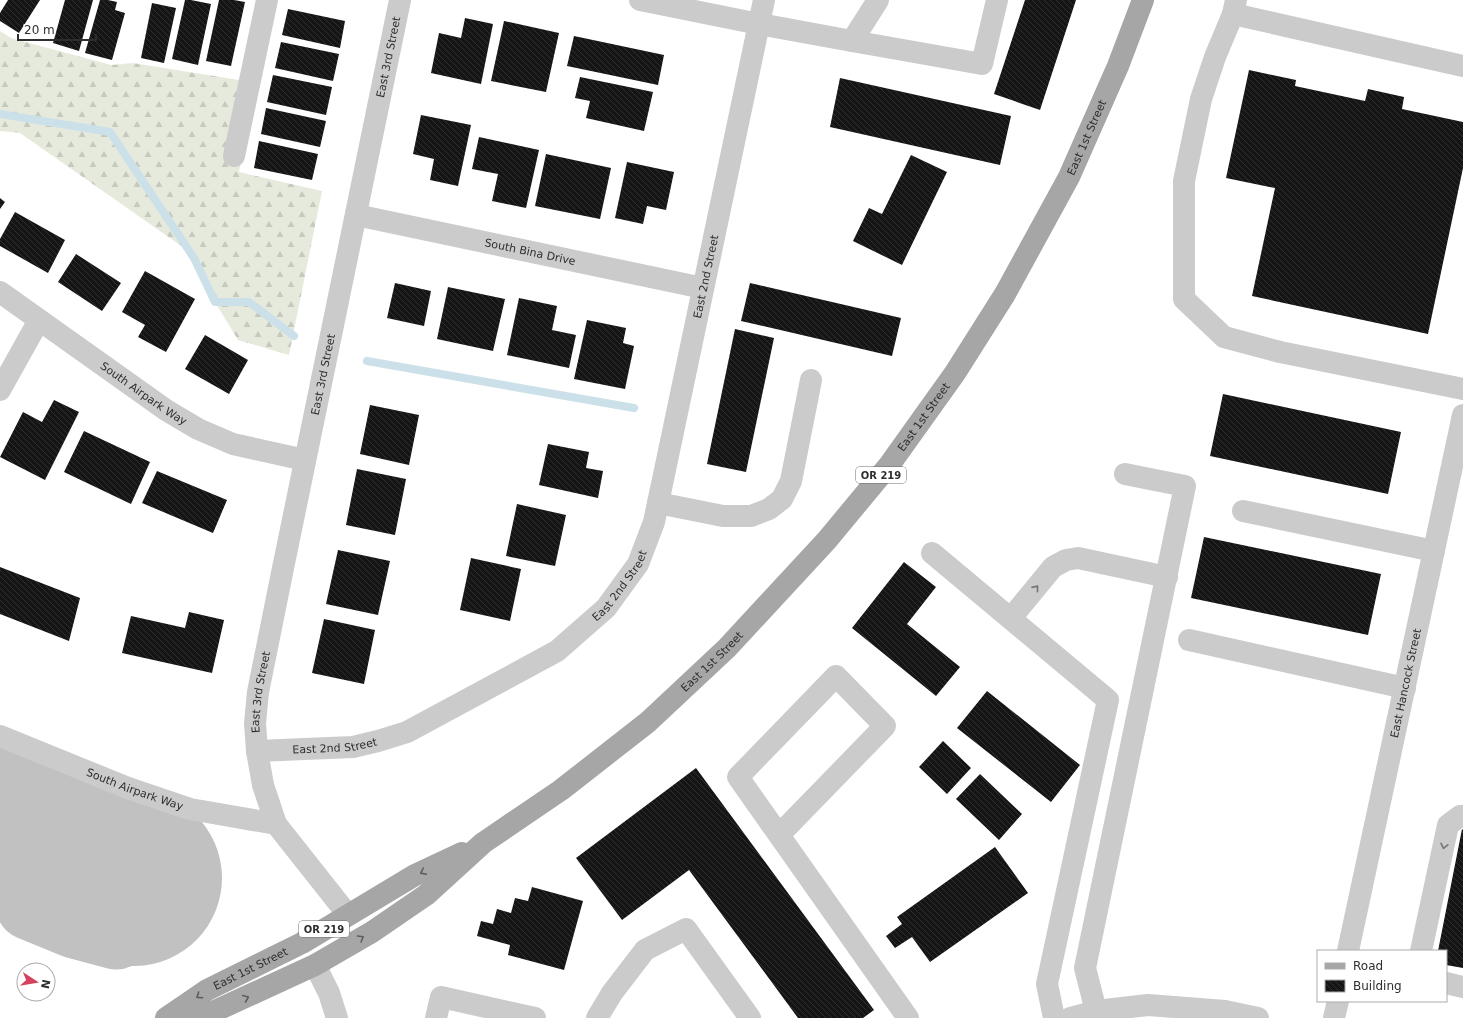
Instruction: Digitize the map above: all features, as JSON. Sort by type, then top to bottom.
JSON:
[{"type":"main road","name":"East 1st Street","points":[[182,1018],[216,1011],[315,966],[372,932],[426,895],[483,843],[561,790],[648,722],[728,648],[827,540],[890,464],[955,373],[1005,294],[1069,177],[1118,66],[1143,0]]},
{"type":"main road","name":"East 1st Street","points":[[166,1018],[207,990],[255,968],[302,943],[415,875],[483,843]]},
{"type":"street","points":[[234,156],[266,0]]},
{"type":"street","name":"East 3rd Street","points":[[256,751],[255,724],[258,692],[400,0]]},
{"type":"street","points":[[640,0],[759,24],[982,64],[997,0]]},
{"type":"street","name":"East 2nd Street","points":[[256,751],[353,747],[406,732],[557,651],[606,608],[638,564],[654,522],[764,0]]},
{"type":"street","points":[[852,41],[878,0]]},
{"type":"street","points":[[1463,66],[1235,7],[1215,57],[1201,100],[1184,182],[1184,299],[1224,337],[1280,352],[1463,389]]},
{"type":"street","name":"South Bina Drive","points":[[356,215],[703,288]]},
{"type":"street","name":"South Airpark Way","points":[[0,292],[166,410],[198,429],[234,444],[305,460]]},
{"type":"street","points":[[0,390],[38,320]]},
{"type":"street","points":[[658,503],[724,516],[752,516],[769,509],[782,499],[790,481],[811,380]]},
{"type":"street","name":"East Hancock Street","points":[[1348,950],[1434,551],[1457,469],[1463,415]]},
{"type":"street","points":[[1096,1011],[1085,968],[1186,486],[1125,474]]},
{"type":"street","points":[[1243,511],[1434,551]]},
{"type":"street","points":[[932,553],[1108,700],[1047,984],[1054,1018]]},
{"type":"street","points":[[1011,618],[1053,567],[1066,560],[1078,558],[1167,577]]},
{"type":"street","points":[[1189,640],[1405,688]]},
{"type":"street","points":[[779,835],[885,726],[836,676],[738,777],[908,1018]]},
{"type":"street","name":"South Airpark Way","points":[[0,736],[128,788],[183,806],[276,824]]},
{"type":"street","points":[[256,751],[263,784],[276,824],[348,915]]},
{"type":"street","points":[[1421,950],[1448,825],[1460,816],[1463,816]]},
{"type":"street","points":[[598,1018],[612,993],[645,950],[686,929],[750,1018]]},
{"type":"street","points":[[315,966],[329,993],[337,1018]]},
{"type":"street","points":[[1447,983],[1463,987]]},
{"type":"street","points":[[436,1018],[441,997],[536,1018]]},
{"type":"street","points":[[1334,1018],[1338,1002]]},
{"type":"street","points":[[1070,1018],[1096,1011],[1148,1005],[1225,1011],[1258,1018]]},
{"type":"green space","points":[[0,31],[11,38],[111,65],[133,63],[257,83],[239,172],[322,191],[289,355],[238,340],[215,302],[187,250],[20,133],[0,131]]},
{"type":"building","points":[[8,0],[40,0],[19,33],[0,21],[0,13]]},
{"type":"building","points":[[65,0],[93,0],[79,51],[53,43]]},
{"type":"building","points":[[100,0],[117,2],[115,10],[125,13],[112,60],[85,53]]},
{"type":"building","points":[[185,0],[211,4],[198,65],[172,59]]},
{"type":"building","points":[[219,0],[245,2],[231,66],[206,61]]},
{"type":"building","points":[[1025,0],[1076,0],[1040,110],[994,94]]},
{"type":"building","points":[[152,3],[176,8],[164,63],[141,58]]},
{"type":"building","points":[[288,9],[345,21],[340,48],[282,35]]},
{"type":"building","points":[[465,18],[493,24],[481,84],[431,73],[439,33],[461,38]]},
{"type":"building","points":[[504,21],[559,33],[546,92],[491,81]]},
{"type":"building","points":[[574,36],[664,55],[658,85],[567,66]]},
{"type":"building","points":[[281,42],[339,54],[333,81],[275,68]]},
{"type":"building","points":[[1249,70],[1296,80],[1295,86],[1365,101],[1368,89],[1404,97],[1402,109],[1463,122],[1463,168],[1428,334],[1252,296],[1275,188],[1226,178]]},
{"type":"building","points":[[273,75],[332,87],[326,115],[267,102]]},
{"type":"building","points":[[580,77],[653,92],[644,131],[586,118],[590,101],[575,98]]},
{"type":"building","points":[[840,78],[1011,116],[1000,165],[830,127]]},
{"type":"building","points":[[266,108],[326,121],[320,147],[261,134]]},
{"type":"building","points":[[421,115],[471,125],[458,186],[430,180],[434,159],[413,154]]},
{"type":"building","points":[[479,137],[539,150],[526,208],[492,201],[498,174],[472,169]]},
{"type":"building","points":[[259,141],[318,154],[312,180],[254,168]]},
{"type":"building","points":[[546,154],[611,168],[600,219],[535,206]]},
{"type":"building","points":[[911,155],[947,172],[902,265],[853,241],[869,208],[882,214]]},
{"type":"building","points":[[627,162],[674,172],[666,210],[647,206],[643,224],[615,218]]},
{"type":"building","points":[[0,198],[5,202],[0,209]]},
{"type":"building","points":[[15,212],[65,240],[48,273],[0,246],[0,239]]},
{"type":"building","points":[[76,254],[121,283],[102,311],[58,282]]},
{"type":"building","points":[[145,271],[195,299],[166,352],[138,337],[145,325],[122,312]]},
{"type":"building","points":[[395,283],[431,291],[424,326],[387,318]]},
{"type":"building","points":[[750,283],[901,318],[892,356],[741,321]]},
{"type":"building","points":[[448,287],[505,299],[493,351],[437,339]]},
{"type":"building","points":[[519,298],[557,306],[552,330],[576,335],[569,368],[507,355]]},
{"type":"building","points":[[587,320],[626,328],[623,343],[634,346],[625,389],[574,379]]},
{"type":"building","points":[[735,329],[774,338],[746,472],[707,464]]},
{"type":"building","points":[[205,335],[248,360],[229,394],[185,369]]},
{"type":"building","points":[[1223,394],[1401,432],[1388,494],[1210,456]]},
{"type":"building","points":[[54,400],[79,412],[45,480],[0,457],[23,412],[42,422]]},
{"type":"building","points":[[370,405],[419,415],[409,465],[360,454]]},
{"type":"building","points":[[84,431],[150,462],[131,504],[64,472]]},
{"type":"building","points":[[548,444],[589,452],[586,468],[603,471],[598,498],[539,485]]},
{"type":"building","points":[[357,469],[406,479],[395,535],[346,525]]},
{"type":"building","points":[[157,471],[227,500],[213,533],[142,503]]},
{"type":"building","points":[[517,504],[566,515],[555,566],[506,556]]},
{"type":"building","points":[[1204,537],[1381,574],[1368,635],[1191,598]]},
{"type":"building","points":[[338,550],[390,561],[378,615],[326,604]]},
{"type":"building","points":[[471,558],[521,569],[510,621],[460,610]]},
{"type":"building","points":[[904,562],[936,587],[907,624],[960,667],[936,696],[852,628]]},
{"type":"building","points":[[0,567],[80,598],[69,641],[0,614]]},
{"type":"building","points":[[189,612],[224,620],[212,673],[122,653],[131,616],[185,628]]},
{"type":"building","points":[[324,619],[375,630],[364,684],[312,673]]},
{"type":"building","points":[[987,691],[1080,765],[1051,802],[957,728]]},
{"type":"building","points":[[943,741],[971,768],[947,794],[919,767]]},
{"type":"building","points":[[696,768],[874,1010],[863,1018],[798,1018],[689,870],[622,920],[576,858]]},
{"type":"building","points":[[980,774],[1022,814],[999,840],[956,799]]},
{"type":"building","points":[[1462,829],[1463,968],[1447,965],[1447,950],[1438,950]]},
{"type":"building","points":[[995,847],[1028,893],[930,962],[912,937],[895,948],[886,936],[902,924],[897,917]]},
{"type":"building","points":[[532,887],[583,901],[564,970],[508,955],[510,945],[477,936],[481,921],[493,924],[497,909],[511,913],[515,898],[528,901]]},
{"type":"waterway","points":[[0,114],[110,132],[194,258],[215,302],[249,302],[294,336]]},
{"type":"waterway","points":[[367,361],[634,408]]},
{"type":"taxiway","points":[[14,830],[21,880],[31,905],[75,923],[116,934],[131,927],[140,902],[134,878]]},
{"type":"runway","points":[[0,825],[134,878]]}]
